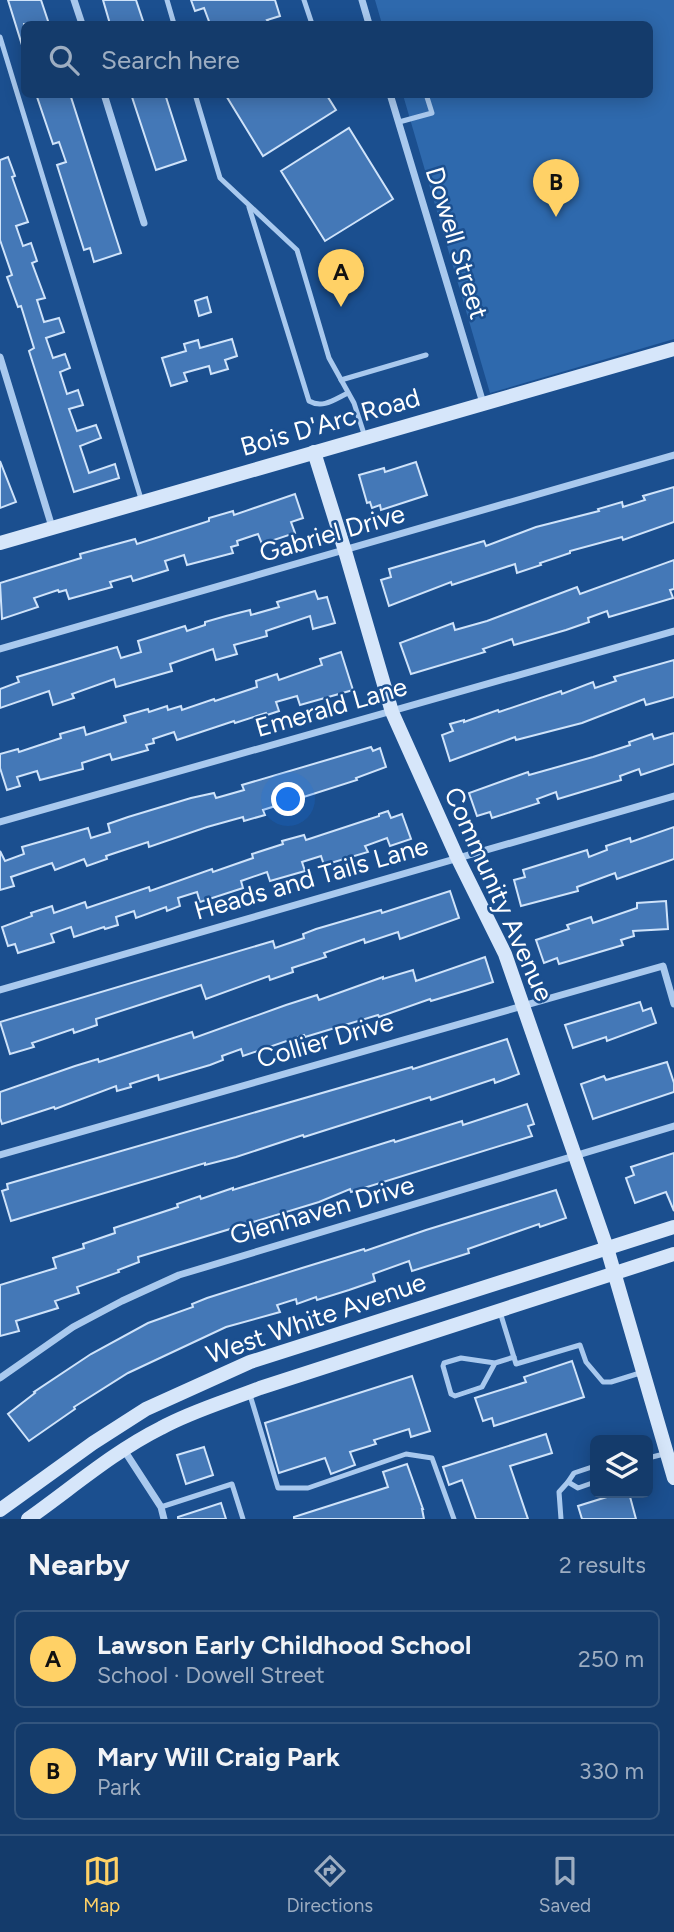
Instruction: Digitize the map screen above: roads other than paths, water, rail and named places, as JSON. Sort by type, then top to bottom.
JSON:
[{"type":"street","points":[[74,0],[81,21]]},
{"type":"street","points":[[362,0],[368,21]]},
{"type":"street","points":[[105,98],[144,223]]},
{"type":"street","name":"Dowell Street","points":[[391,98],[483,404]]},
{"type":"street","name":"Bois D'Arc Road","points":[[0,543],[674,349]]},
{"type":"street","points":[[0,357],[52,528]]},
{"type":"street","name":"Community Avenue","points":[[314,452],[392,712],[457,858],[505,954],[607,1248],[674,1478]]},
{"type":"street","name":"Gabriel Drive","points":[[0,649],[674,455]]},
{"type":"street","name":"Emerald Lane","points":[[0,822],[674,631]]},
{"type":"street","name":"Heads and Tails Lane","points":[[0,990],[674,796]]},
{"type":"street","name":"Collier Drive","points":[[0,1155],[663,966],[674,1003]]},
{"type":"street","name":"Glenhaven Drive","points":[[0,1378],[73,1327],[179,1275],[674,1126]]},
{"type":"street","name":"West White Avenue","points":[[0,1510],[93,1443],[146,1409],[239,1367],[674,1227]]},
{"type":"street","name":"West White Avenue","points":[[28,1519],[124,1450],[160,1428],[195,1412],[674,1254]]},
{"type":"street","points":[[124,1450],[161,1507],[164,1519]]},
{"type":"lane","points":[[167,0],[173,21]]},
{"type":"lane","points":[[304,0],[311,21]]},
{"type":"lane","points":[[0,37],[142,502]]},
{"type":"lane","points":[[196,98],[220,178],[297,250],[329,358],[354,403],[365,438]]},
{"type":"lane","points":[[399,122],[432,113],[427,98]]},
{"type":"lane","points":[[248,205],[309,401],[317,405],[325,404],[348,393]]},
{"type":"lane","points":[[341,380],[426,355]]},
{"type":"lane","points":[[499,1310],[516,1364],[580,1345],[586,1362],[603,1382],[643,1372]]},
{"type":"lane","points":[[495,1363],[482,1387],[455,1396],[451,1394],[444,1363],[461,1358],[495,1363],[514,1357]]},
{"type":"lane","points":[[250,1392],[278,1488],[308,1488],[406,1454],[432,1458],[454,1519]]},
{"type":"lane","points":[[653,1457],[667,1453]]},
{"type":"lane","points":[[561,1519],[559,1492],[573,1473],[590,1468]]},
{"type":"lane","points":[[568,1482],[578,1488],[590,1484]]},
{"type":"lane","points":[[161,1507],[232,1484],[243,1519]]},
{"type":"place","name":"Mary Will Craig Park","points":[[556,217]]},
{"type":"place","name":"Lawson Early Childhood School","points":[[341,307]]}]
